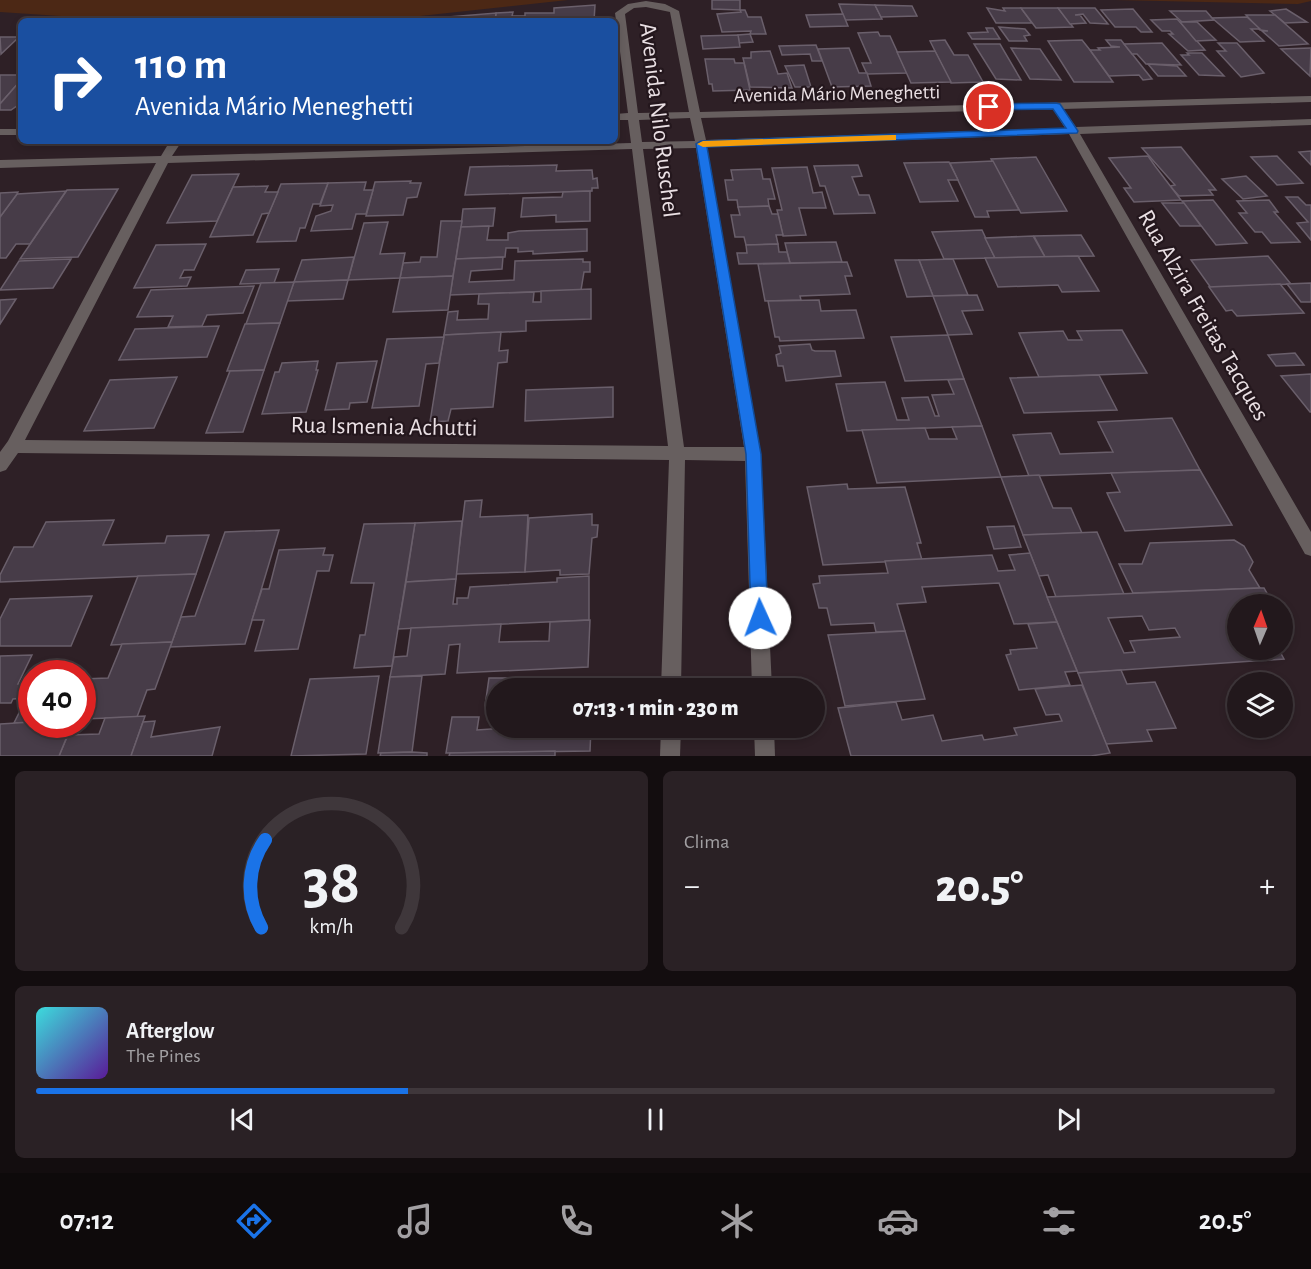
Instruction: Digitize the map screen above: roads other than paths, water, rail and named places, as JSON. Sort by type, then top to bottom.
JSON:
[{"type":"street","name":"Avenida Nilo Ruschel","points":[[671,678],[677,453],[620,13],[623,8],[632,4],[652,3],[666,5],[674,11],[696,115],[753,454],[762,678]]},
{"type":"street","name":"Avenida Mário Meneghetti","points":[[618,117],[1311,99]]},
{"type":"street","name":"Rua Alzira Freitas Tacques","points":[[1056,106],[1073,131],[1311,548]]},
{"type":"street","name":"Avenida Mário Meneghetti","points":[[0,164],[701,144],[1311,122]]},
{"type":"street","points":[[0,132],[18,132]]},
{"type":"street","points":[[0,465],[14,446],[163,161],[174,144]]},
{"type":"street","name":"Rua Ismenia Achutti","points":[[14,446],[753,454]]},
{"type":"street","points":[[670,738],[670,756]]},
{"type":"street","points":[[764,738],[765,756]]}]
